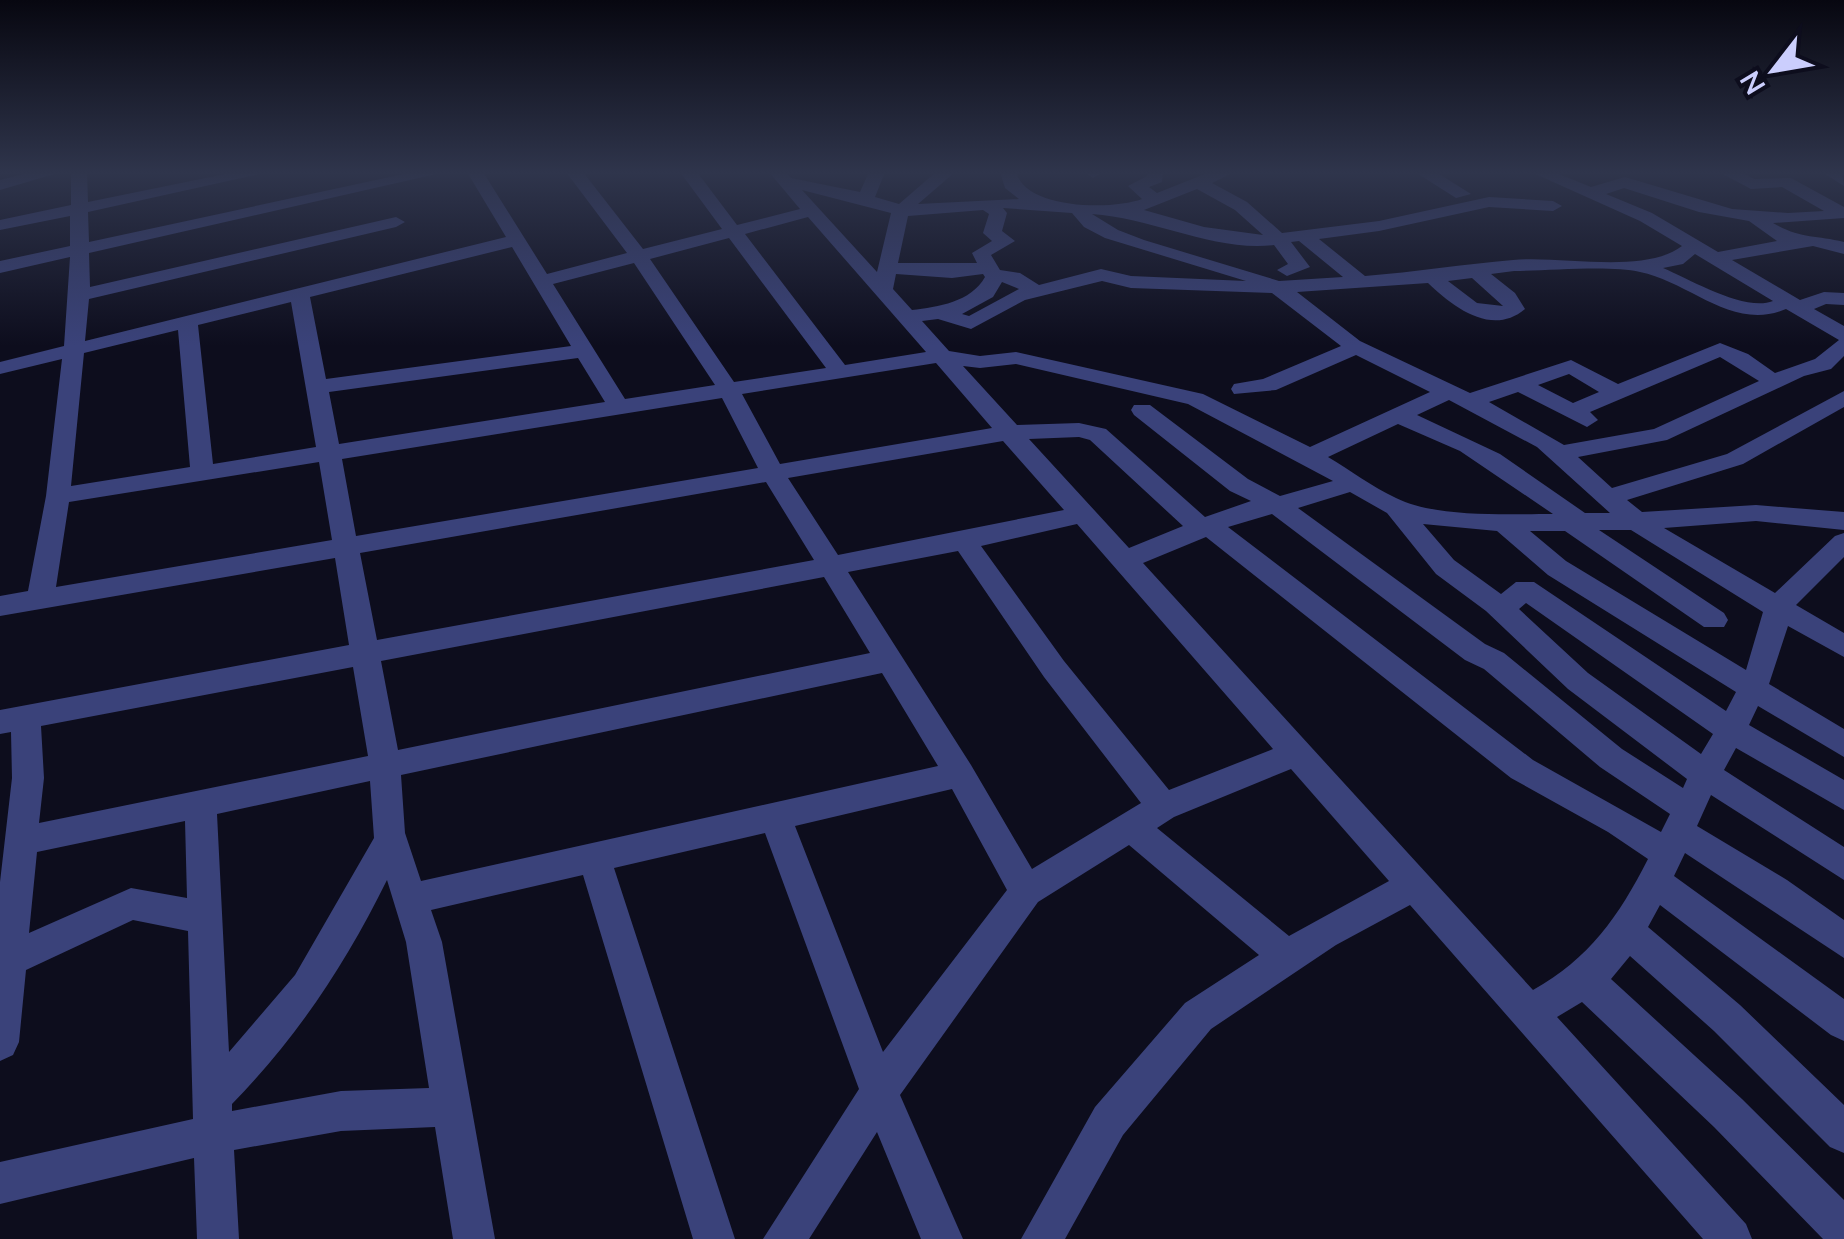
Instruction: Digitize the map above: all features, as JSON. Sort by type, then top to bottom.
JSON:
[{"type":"street","points":[[40,598],[58,496],[80,294],[80,230]]},
{"type":"street","points":[[0,267],[80,250],[272,230]]},
{"type":"street","points":[[80,294],[342,230]]},
{"type":"street","points":[[0,368],[300,294],[378,230]]},
{"type":"street","points":[[463,230],[517,240]]},
{"type":"street","points":[[511,230],[619,407]]},
{"type":"street","points":[[618,230],[729,390],[772,473],[960,774],[1026,891]]},
{"type":"street","points":[[542,282],[740,230]]},
{"type":"street","points":[[832,230],[884,279],[908,317],[1080,514],[1731,1239]]},
{"type":"street","points":[[884,279],[893,230]]},
{"type":"street","points":[[946,316],[964,301],[986,293],[992,271],[981,253],[1006,240],[992,230]]},
{"type":"street","points":[[1065,230],[1093,244]]},
{"type":"street","points":[[1107,230],[1132,243],[1183,258],[1282,279],[1357,347],[1531,433],[1560,453],[1637,521],[1844,646]]},
{"type":"street","points":[[1203,230],[1248,241],[1281,241],[1349,230]]},
{"type":"street","points":[[1268,230],[1300,267],[1282,279]]},
{"type":"street","points":[[1682,230],[1696,235],[1716,258],[1844,335]]},
{"type":"street","points":[[908,317],[927,312],[971,323],[1006,300],[1101,275],[1131,282],[1282,279],[1362,283],[1514,265],[1642,266],[1676,260],[1696,235],[1720,230]]},
{"type":"street","points":[[1774,230],[1794,243]]},
{"type":"street","points":[[732,232],[840,372]]},
{"type":"street","points":[[1306,237],[1362,283]]},
{"type":"street","points":[[1716,258],[1814,240],[1844,248]]},
{"type":"street","points":[[1160,281],[1183,258]]},
{"type":"street","points":[[1642,266],[1741,308],[1763,312],[1821,299],[1844,299]]},
{"type":"street","points":[[1432,277],[1475,313],[1514,309],[1508,297],[1474,270]]},
{"type":"street","points":[[884,279],[992,271],[1012,277],[1036,292]]},
{"type":"street","points":[[300,294],[386,766],[391,839],[412,900],[435,994],[474,1239]]},
{"type":"street","points":[[187,321],[202,473]]},
{"type":"street","points":[[1560,453],[1659,435],[1798,370],[1822,364],[1844,345]]},
{"type":"street","points":[[1242,389],[1268,385],[1357,347]]},
{"type":"street","points":[[1572,412],[1721,348],[1775,383]]},
{"type":"street","points":[[317,387],[585,351]]},
{"type":"street","points":[[58,496],[942,356],[980,362],[1016,358],[1210,404],[1310,456],[1397,509],[1447,520],[1637,521],[1734,514],[1832,519],[1827,504],[1844,499]]},
{"type":"street","points":[[1310,456],[1393,415],[1520,384],[1572,366],[1619,394]]},
{"type":"street","points":[[1520,384],[1622,443]]},
{"type":"street","points":[[1098,434],[1176,395]]},
{"type":"street","points":[[1607,498],[1734,459],[1844,398]]},
{"type":"street","points":[[1142,410],[1239,486],[1274,503],[1475,652],[1494,661],[1611,758],[1672,844],[1844,1022]]},
{"type":"street","points":[[1393,415],[1469,446],[1576,522],[1610,552],[1714,620]]},
{"type":"street","points":[[0,606],[1012,432],[1078,430],[1098,434],[1205,528],[1522,769],[1619,822],[1775,891],[1844,940]]},
{"type":"street","points":[[1123,561],[1274,503],[1322,495],[1351,483]]},
{"type":"street","points":[[1397,509],[1445,567],[1501,609],[1578,681],[1706,775],[1844,866]]},
{"type":"street","points":[[0,1042],[22,841],[14,782],[13,720],[964,541],[1080,514]]},
{"type":"street","points":[[1504,523],[1551,564],[1844,744]]},
{"type":"street","points":[[964,541],[1054,669],[1163,807]]},
{"type":"street","points":[[1527,1013],[1584,979],[1610,955],[1754,686],[1775,630],[1778,606],[1844,542]]},
{"type":"street","points":[[1501,609],[1551,564]]},
{"type":"street","points":[[1525,589],[1688,704],[1844,796]]},
{"type":"street","points":[[22,841],[890,660]]},
{"type":"street","points":[[784,1239],[879,1091],[1026,891],[1163,807],[1294,754]]},
{"type":"street","points":[[412,900],[960,774]]},
{"type":"street","points":[[200,804],[218,1239]]},
{"type":"street","points":[[775,816],[879,1091],[942,1239]]},
{"type":"street","points":[[1129,825],[1288,957]]},
{"type":"street","points":[[213,1114],[298,1001],[351,916],[391,839]]},
{"type":"street","points":[[594,858],[714,1239]]},
{"type":"street","points":[[1042,1239],[1109,1121],[1198,1016],[1288,957],[1412,886]]},
{"type":"street","points":[[9,960],[131,904],[205,918]]},
{"type":"street","points":[[1624,929],[1728,1018],[1844,1133]]},
{"type":"street","points":[[1584,979],[1728,1113],[1844,1230]]},
{"type":"street","points":[[0,1183],[213,1114],[451,1108]]}]
